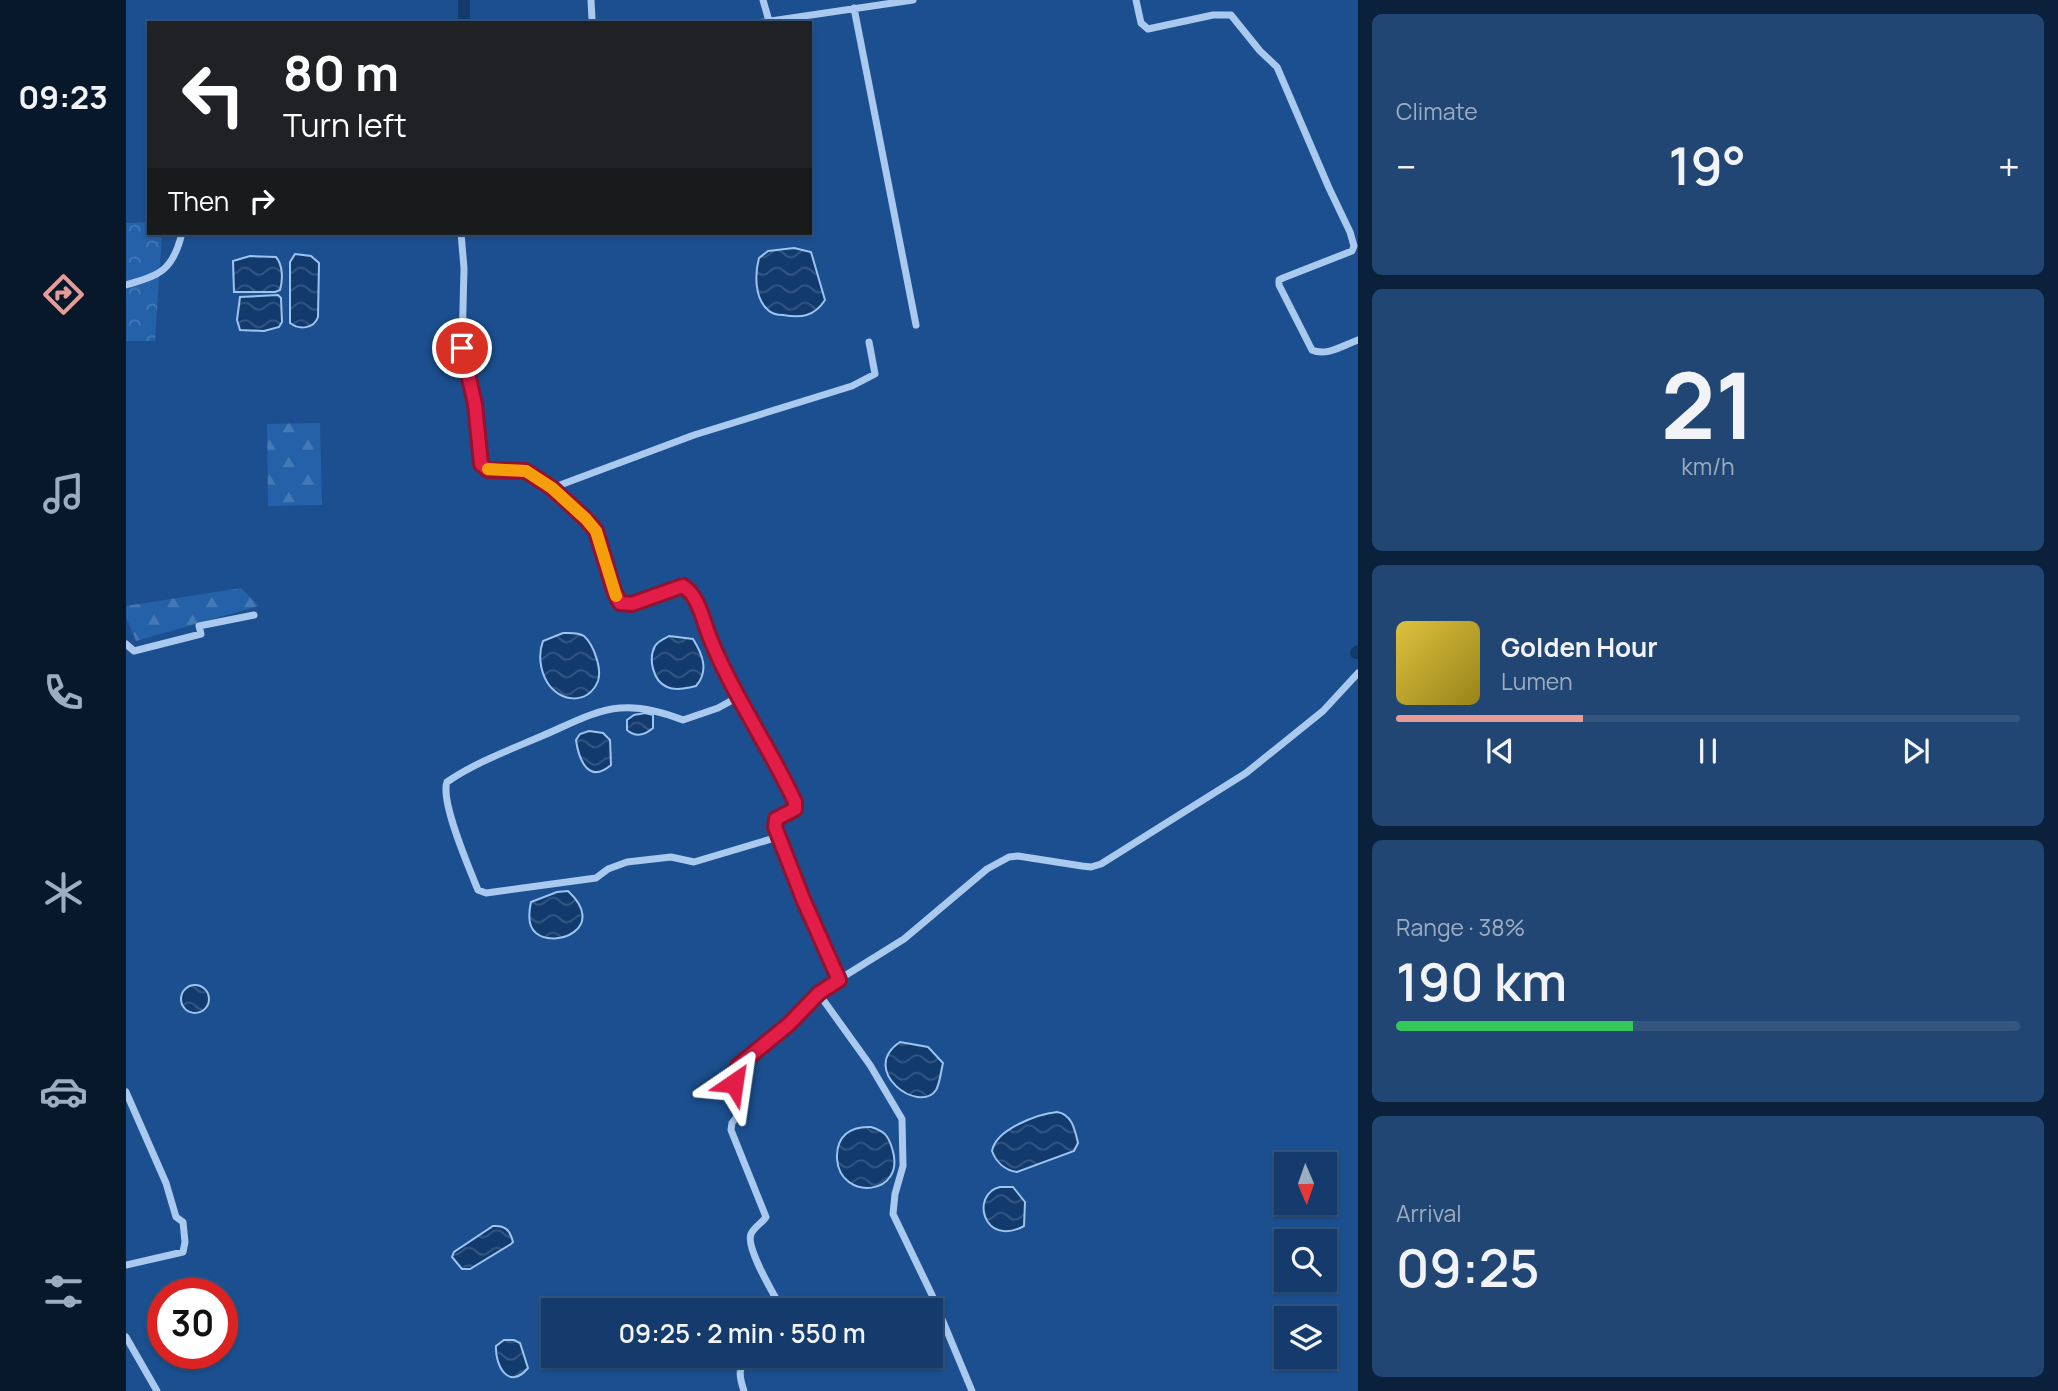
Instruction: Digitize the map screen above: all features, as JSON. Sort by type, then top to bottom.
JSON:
[{"type":"street","points":[[591,0],[592,19]]},
{"type":"street","points":[[763,0],[769,21],[913,0]]},
{"type":"street","points":[[1136,0],[1141,23],[1148,29],[1213,15],[1231,15],[1277,68],[1354,246],[1352,251],[1283,278],[1279,285],[1312,350],[1327,352],[1358,340]]},
{"type":"street","points":[[854,8],[916,325]]},
{"type":"street","points":[[126,285],[166,269],[172,262],[180,235]]},
{"type":"street","points":[[461,235],[464,268],[462,348],[475,404],[479,459],[488,470],[526,471],[552,488],[586,519],[596,531],[620,603],[632,604],[683,586],[695,599],[722,666],[765,740],[796,804],[795,809],[776,819],[775,827],[839,980]]},
{"type":"street","points":[[552,488],[761,412],[852,386],[875,374],[869,342]]},
{"type":"street","points":[[126,644],[134,651],[201,634],[200,626],[254,615]]},
{"type":"street","points":[[776,1298],[754,1256],[751,1241],[751,1233],[766,1217],[731,1130],[741,1111],[734,1083],[738,1066],[789,1024],[819,993],[904,939],[987,869],[1009,857],[1018,856],[1091,867],[1101,864],[1245,773],[1323,711],[1358,673]]},
{"type":"street","points":[[738,696],[718,708],[683,720],[659,711],[636,707],[606,710],[585,717],[486,761],[447,782],[444,788],[450,812],[478,890],[486,893],[596,878],[608,869],[627,862],[671,857],[694,862],[778,836]]},
{"type":"street","points":[[819,993],[870,1065],[902,1119],[903,1166],[895,1194],[893,1214],[932,1295],[972,1391]]},
{"type":"street","points":[[126,1092],[166,1183],[176,1217],[183,1222],[185,1242],[183,1252],[126,1265]]},
{"type":"street","points":[[126,1337],[157,1391]]},
{"type":"street","points":[[740,1368],[739,1376],[744,1391]]},
{"type":"green space","points":[[147,222],[147,235],[162,235],[155,341],[126,341],[126,223]]},
{"type":"green space","points":[[320,423],[322,505],[268,506],[267,424]]},
{"type":"green space","points":[[241,588],[259,606],[136,641],[126,617],[126,606]]},
{"type":"water","points":[[794,248],[811,252],[825,300],[807,315],[775,314],[763,305],[758,292],[756,278],[759,258],[768,251]]},
{"type":"water","points":[[295,254],[311,256],[319,263],[318,317],[313,324],[306,327],[290,323],[290,262]]},
{"type":"water","points":[[250,256],[276,257],[282,273],[280,290],[234,292],[233,261]]},
{"type":"water","points":[[278,295],[281,298],[282,322],[279,327],[264,331],[240,330],[237,320],[240,297]]},
{"type":"water","points":[[563,633],[584,636],[596,657],[598,681],[587,695],[581,698],[566,697],[552,689],[540,662],[543,641]]},
{"type":"water","points":[[669,636],[693,639],[697,645],[703,669],[696,686],[670,688],[662,684],[655,675],[653,651],[658,643]]},
{"type":"water","points":[[634,715],[653,715],[653,728],[640,735],[627,730],[627,720]]},
{"type":"water","points":[[589,731],[603,733],[610,740],[611,765],[597,772],[586,767],[577,748],[576,740],[580,734]]},
{"type":"water","points":[[568,891],[579,904],[583,915],[580,925],[574,932],[555,938],[536,933],[530,922],[531,902],[557,892]]},
{"type":"water","points":[[195,985],[205,989],[209,999],[205,1009],[195,1013],[185,1009],[181,999],[185,989]]},
{"type":"water","points":[[900,1042],[928,1047],[943,1063],[936,1090],[928,1096],[917,1097],[906,1093],[888,1076],[886,1065],[889,1053]]},
{"type":"water","points":[[1062,1113],[1072,1123],[1078,1143],[1074,1151],[1017,1172],[999,1162],[992,1151],[1001,1136],[1029,1119]]},
{"type":"water","points":[[871,1127],[887,1137],[894,1164],[891,1176],[872,1188],[849,1182],[841,1173],[837,1159],[839,1144],[846,1134],[857,1128]]},
{"type":"water","points":[[1000,1187],[1013,1187],[1025,1202],[1024,1226],[1010,1231],[999,1230],[990,1225],[985,1217],[985,1199]]},
{"type":"water","points":[[493,1226],[506,1229],[513,1242],[470,1269],[462,1269],[452,1257],[454,1252]]},
{"type":"water","points":[[504,1340],[520,1343],[528,1368],[515,1377],[504,1373],[498,1361],[496,1346]]},
{"type":"waterway","points":[[464,0],[464,21]]},
{"type":"slow traffic","points":[[488,469],[526,471],[558,492],[586,519],[596,531],[616,596]]},
{"type":"route","points":[[462,348],[475,404],[481,464],[488,470],[526,471],[558,492],[586,519],[596,531],[620,603],[632,604],[683,586],[687,588],[695,599],[722,666],[765,740],[796,804],[795,809],[776,819],[775,827],[839,980],[819,993],[789,1024],[738,1066],[734,1083]]}]
